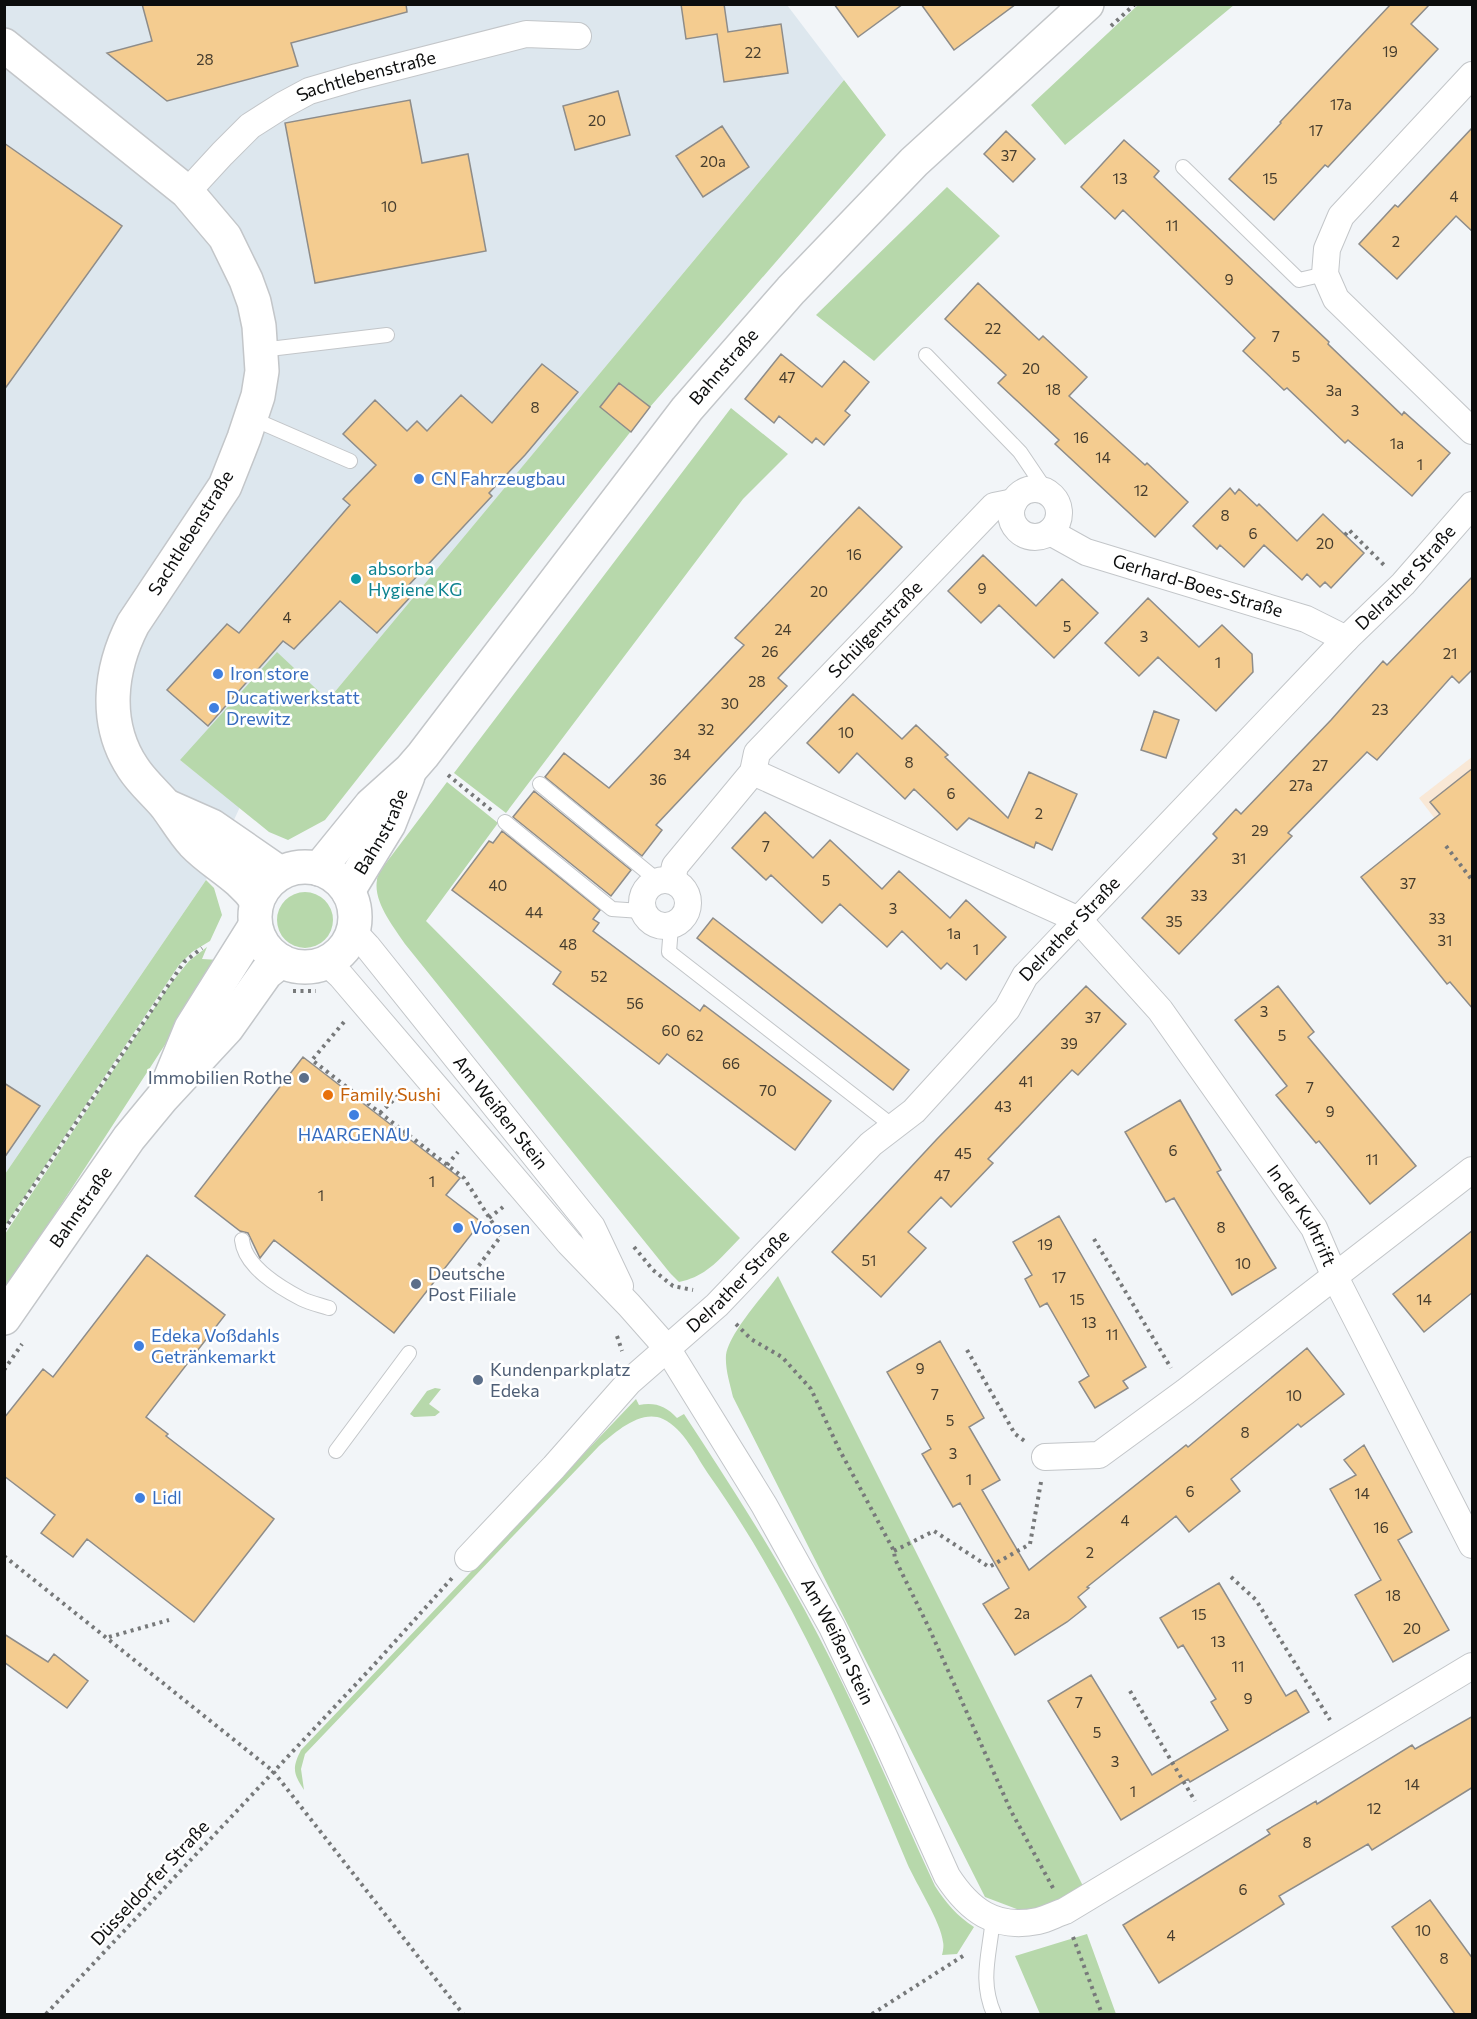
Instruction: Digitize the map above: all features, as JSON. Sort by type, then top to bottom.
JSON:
[{"type":"street","name":"Bahnstraße","points":[[353,931],[354,911],[348,891],[336,878],[320,869],[371,806],[416,763],[687,409],[790,290],[914,162],[1087,4]]},
{"type":"street","name":"Sachtlebenstraße","points":[[187,192],[250,126],[309,91],[526,34],[578,36]]},
{"type":"street","name":"Sachtlebenstraße","points":[[4,45],[187,192],[225,237],[254,302],[259,326],[262,371],[258,396],[251,418],[225,486],[133,624],[117,661],[112,699],[123,750],[141,779],[165,805],[193,843],[245,884],[256,913]]},
{"type":"street","points":[[1473,75],[1341,216],[1327,249],[1325,274],[1336,299],[1473,431]]},
{"type":"street","points":[[1014,502],[1025,491],[1040,489],[1053,496],[1059,511],[1055,526],[1050,532]]},
{"type":"street","name":"Gerhard-Boes-Straße","points":[[1014,502],[1011,509],[1012,517],[1014,525],[1020,531],[1035,537],[1050,532],[1086,552],[1306,619],[1346,639]]},
{"type":"street","name":"Schülgenstraße","points":[[641,911],[643,892],[664,880],[753,772],[757,753],[994,506],[1014,502]]},
{"type":"street","name":"Delrather Straße","points":[[468,1558],[554,1467],[629,1382],[717,1305],[871,1144],[914,1111],[1007,1009],[1025,976],[1346,639],[1403,584],[1473,505]]},
{"type":"street","name":"Bahnstraße","points":[[348,891],[389,824],[416,763]]},
{"type":"street","points":[[753,772],[1079,920]]},
{"type":"street","name":"Sachtlebenstraße","points":[[165,805],[212,826],[280,873]]},
{"type":"street","points":[[280,873],[300,867],[320,869]]},
{"type":"street","name":"Bahnstraße","points":[[162,1098],[190,1028],[243,948],[266,885],[280,873]]},
{"type":"street","points":[[641,911],[653,925],[671,927],[684,918],[688,904],[684,889],[664,880]]},
{"type":"street","points":[[256,913],[266,948],[281,962],[290,965],[333,969],[353,931]]},
{"type":"street","name":"In der Kuhtrift","points":[[1079,920],[1160,1010],[1314,1228],[1335,1277],[1473,1545]]},
{"type":"street","name":"Am Weißen Stein","points":[[353,931],[368,946],[592,1227],[629,1305]]},
{"type":"street","name":"Bahnstraße","points":[[14,1329],[98,1181],[162,1098],[226,1028],[266,973],[281,962]]},
{"type":"street","name":"Am Weißen Stein","points":[[333,969],[569,1243],[667,1348],[764,1505],[831,1627],[885,1738],[947,1876],[960,1896],[993,1925],[1038,1921],[1065,1911],[1473,1666]]},
{"type":"street","points":[[1045,1457],[1099,1455],[1185,1392],[1473,1170]]},
{"type":"lane","points":[[1183,167],[1299,280],[1325,274]]},
{"type":"lane","points":[[261,350],[387,335]]},
{"type":"lane","points":[[926,355],[1020,452],[1047,492]]},
{"type":"lane","points":[[251,418],[350,460]]},
{"type":"lane","points":[[540,784],[664,880]]},
{"type":"lane","points":[[505,822],[612,909],[641,911]]},
{"type":"lane","points":[[671,927],[669,952],[894,1127]]},
{"type":"lane","points":[[242,1240],[243,1251],[262,1273],[303,1300],[329,1308]]},
{"type":"lane","points":[[336,1450],[409,1353]]},
{"type":"lane","points":[[993,1925],[985,1986],[994,2014]]},
{"type":"path","points":[[1105,31],[1135,4]]},
{"type":"path","points":[[1345,535],[1349,530],[1403,584]]},
{"type":"path","points":[[416,763],[448,775],[505,822]]},
{"type":"path","points":[[442,784],[448,775]]},
{"type":"path","points":[[1446,846],[1473,880]]},
{"type":"path","points":[[286,994],[295,991],[316,991],[333,969]]},
{"type":"path","points":[[350,1015],[312,1060],[464,1178],[501,1236],[477,1268]]},
{"type":"path","points":[[447,1165],[459,1150]]},
{"type":"path","points":[[489,1218],[498,1210]]},
{"type":"path","points":[[1094,1239],[1185,1392]]},
{"type":"path","points":[[717,1305],[751,1339],[782,1357],[810,1389],[894,1551],[895,1559],[929,1628],[1011,1811],[1065,1911],[1102,2014]]},
{"type":"path","points":[[4,1370],[14,1329]]},
{"type":"path","points":[[894,1551],[934,1531],[989,1568],[1030,1544],[1045,1457],[1015,1434],[967,1350]]},
{"type":"path","points":[[4,1556],[273,1771],[464,2014]]},
{"type":"path","name":"Düsseldorfer Straße","points":[[46,2014],[426,1608],[468,1558]]},
{"type":"path","points":[[1231,1577],[1256,1600],[1344,1744]]},
{"type":"path","points":[[108,1638],[169,1620]]},
{"type":"path","points":[[1130,1691],[1209,1825]]},
{"type":"path","points":[[872,2014],[958,1960],[993,1925]]},
{"type":"shaded area","points":[[5,5],[787,5],[844,80],[328,700],[180,760],[240,807],[206,880],[5,1174]]},
{"type":"shaded area","points":[[1472,757],[1472,867],[1419,798]]},
{"type":"green space","points":[[1138,5],[1234,5],[1065,145],[1031,105]]},
{"type":"green space","points":[[844,80],[886,135],[650,407],[325,820],[288,840],[269,832],[180,760],[277,652],[328,700]]},
{"type":"green space","points":[[947,187],[1000,236],[874,361],[816,315]]},
{"type":"green space","points":[[731,408],[788,454],[743,499],[506,813],[454,773]]},
{"type":"green space","points":[[447,782],[498,823],[426,921],[740,1238],[706,1271],[679,1282],[670,1273],[405,944],[385,914],[378,897],[378,875]]},
{"type":"green space","points":[[206,880],[214,888],[222,915],[210,941],[192,952],[179,965],[5,1226],[5,1174]]},
{"type":"green space","points":[[305,892],[316,894],[325,900],[331,909],[333,920],[331,931],[325,940],[316,946],[305,948],[294,946],[285,940],[279,931],[277,920],[279,909],[285,900],[294,894]]},
{"type":"green space","points":[[207,947],[202,959],[220,960],[5,1291],[5,1234],[169,986],[189,961]]},
{"type":"green space","points":[[778,1276],[1083,1886],[1042,1908],[1022,1911],[985,1897],[733,1397],[726,1366],[729,1346],[740,1325]]},
{"type":"green space","points":[[435,1388],[441,1389],[429,1404],[440,1412],[435,1416],[414,1417],[410,1414],[427,1391]]},
{"type":"green space","points":[[636,1399],[639,1405],[660,1406],[669,1410],[677,1418],[684,1414],[737,1495],[787,1578],[849,1697],[935,1886],[952,1909],[974,1927],[957,1954],[942,1955],[943,1944],[938,1924],[907,1863],[842,1713],[768,1567],[689,1444],[677,1429],[663,1419],[646,1417],[637,1420],[620,1429],[599,1446],[305,1754],[301,1769],[304,1790],[300,1784],[295,1770],[301,1750]]},
{"type":"green space","points":[[1087,1934],[1116,2014],[1040,2014],[1015,1956]]},
{"type":"building","points":[[142,4],[406,4],[407,12],[291,43],[298,66],[167,101],[107,53],[152,41]]},
{"type":"building","points":[[681,4],[724,4],[728,32],[781,24],[788,73],[724,82],[717,34],[686,39]]},
{"type":"building","points":[[834,4],[903,4],[858,37]]},
{"type":"building","points":[[921,4],[1016,4],[954,50]]},
{"type":"building","points":[[1391,4],[1430,4],[1411,24],[1438,49],[1328,167],[1325,165],[1274,220],[1229,179]]},
{"type":"building","points":[[618,91],[630,135],[575,150],[563,106]]},
{"type":"building","points":[[410,100],[422,163],[468,154],[486,251],[315,283],[285,123]]},
{"type":"building","points":[[722,126],[749,167],[703,197],[676,156]]},
{"type":"building","points":[[1473,127],[1473,232],[1456,216],[1397,279],[1359,244],[1395,205],[1398,207]]},
{"type":"building","points":[[1006,131],[1035,159],[1013,182],[984,154]]},
{"type":"building","points":[[1124,140],[1159,171],[1154,177],[1329,342],[1328,344],[1402,415],[1404,412],[1450,453],[1412,496],[1348,440],[1345,443],[1287,388],[1284,390],[1243,351],[1255,338],[1123,210],[1115,219],[1081,187]]},
{"type":"building","points":[[4,143],[122,226],[4,390]]},
{"type":"building","points":[[978,283],[1039,340],[1043,336],[1087,377],[1069,396],[1145,465],[1147,463],[1188,502],[1155,537],[1055,444],[1059,440],[998,383],[1006,375],[945,319]]},
{"type":"building","points":[[781,354],[822,387],[844,361],[869,382],[845,411],[850,415],[824,445],[816,438],[812,443],[779,416],[774,423],[745,399]]},
{"type":"building","points":[[542,364],[578,392],[525,455],[489,493],[492,496],[407,587],[414,593],[377,633],[340,601],[294,649],[283,641],[208,726],[167,690],[227,624],[239,633],[350,505],[343,499],[376,465],[343,434],[375,400],[407,431],[417,421],[427,431],[461,395],[492,423]]},
{"type":"building","points":[[619,383],[650,407],[631,432],[600,407]]},
{"type":"building","points":[[1230,488],[1235,494],[1239,489],[1257,506],[1259,504],[1297,541],[1323,514],[1364,553],[1331,588],[1325,582],[1320,587],[1307,574],[1302,580],[1264,545],[1244,567],[1220,545],[1217,549],[1193,526]]},
{"type":"building","points":[[859,507],[902,547],[778,678],[787,686],[656,825],[662,830],[642,856],[545,777],[564,753],[609,788],[744,645],[735,638]]},
{"type":"building","points":[[983,555],[1036,606],[1062,579],[1098,613],[1054,658],[999,605],[981,623],[948,591]]},
{"type":"building","points":[[1473,576],[1473,669],[1459,683],[1452,676],[1377,760],[1367,752],[1288,833],[1292,836],[1179,954],[1142,918],[1217,838],[1213,834],[1236,809],[1241,814],[1331,720],[1383,661],[1387,665]]},
{"type":"building","points":[[1148,598],[1199,647],[1222,625],[1252,654],[1253,672],[1216,711],[1158,657],[1139,676],[1105,643]]},
{"type":"building","points":[[853,694],[902,739],[916,725],[948,755],[945,757],[1008,818],[1029,772],[1077,794],[1052,850],[1036,842],[1034,848],[969,818],[957,830],[914,789],[905,799],[857,753],[839,773],[807,743]]},
{"type":"building","points":[[1154,711],[1179,720],[1166,758],[1141,750]]},
{"type":"building","points":[[1473,768],[1473,1009],[1450,982],[1447,984],[1361,877],[1440,814],[1430,802]]},
{"type":"building","points":[[534,791],[631,870],[611,896],[513,817]]},
{"type":"building","points":[[765,812],[813,858],[830,840],[882,889],[899,871],[950,918],[966,900],[1006,937],[966,980],[947,963],[941,969],[902,931],[887,947],[840,904],[822,923],[771,875],[766,880],[732,848]]},
{"type":"building","points":[[502,831],[600,910],[593,919],[599,923],[593,931],[700,1011],[704,1005],[831,1101],[795,1150],[667,1054],[659,1064],[553,984],[561,972],[452,890],[489,841],[493,843]]},
{"type":"building","points":[[713,918],[909,1070],[893,1090],[697,938]]},
{"type":"building","points":[[1086,986],[1126,1024],[1078,1075],[1072,1070],[988,1159],[993,1163],[951,1207],[941,1197],[908,1232],[926,1248],[881,1297],[832,1252],[937,1139]]},
{"type":"building","points":[[1278,986],[1314,1032],[1308,1037],[1416,1166],[1370,1204],[1319,1141],[1316,1143],[1276,1095],[1287,1086],[1235,1020]]},
{"type":"building","points":[[303,1057],[460,1178],[446,1195],[481,1222],[394,1333],[274,1240],[260,1258],[248,1233],[240,1231],[195,1196]]},
{"type":"building","points":[[4,1083],[40,1106],[4,1158]]},
{"type":"building","points":[[1180,1100],[1221,1170],[1217,1172],[1276,1268],[1232,1295],[1174,1198],[1166,1202],[1125,1132]]},
{"type":"building","points":[[1059,1216],[1146,1367],[1123,1381],[1128,1388],[1095,1408],[1079,1382],[1089,1376],[1047,1303],[1040,1307],[1025,1279],[1032,1275],[1013,1242]]},
{"type":"building","points":[[1473,1230],[1473,1292],[1424,1332],[1393,1294]]},
{"type":"building","name":"Lidl","points":[[147,1255],[225,1315],[146,1417],[168,1434],[166,1436],[274,1519],[194,1622],[87,1539],[73,1557],[41,1533],[55,1515],[4,1476],[4,1418],[43,1369],[53,1377]]},
{"type":"building","points":[[940,1341],[984,1418],[969,1427],[1000,1480],[982,1490],[1029,1570],[1186,1445],[1188,1447],[1307,1348],[1344,1394],[1301,1427],[1298,1424],[1231,1479],[1240,1491],[1189,1532],[1176,1516],[1087,1587],[1089,1588],[1078,1597],[1086,1607],[1015,1655],[983,1604],[1009,1588],[960,1503],[953,1507],[922,1454],[931,1449],[887,1372]]},
{"type":"building","points":[[1364,1445],[1412,1532],[1398,1540],[1449,1630],[1393,1662],[1355,1595],[1381,1580],[1330,1489],[1356,1475],[1344,1460]]},
{"type":"building","points":[[1219,1583],[1286,1696],[1296,1690],[1309,1712],[1190,1782],[1188,1779],[1121,1820],[1048,1701],[1091,1675],[1152,1775],[1228,1730],[1211,1702],[1216,1699],[1183,1645],[1178,1648],[1160,1618]]},
{"type":"building","points":[[4,1634],[48,1662],[54,1654],[88,1681],[67,1708],[4,1662]]},
{"type":"building","points":[[1473,1716],[1473,1787],[1372,1850],[1368,1844],[1279,1896],[1284,1904],[1159,1983],[1123,1925],[1270,1834],[1267,1830],[1316,1801],[1317,1804],[1412,1745],[1415,1749]]},
{"type":"building","points":[[1430,1900],[1473,1959],[1473,2014],[1455,2014],[1392,1927]]},
{"type":"place","name":"CN Fahrzeugbau","points":[[419,479]]},
{"type":"place","name":"absorba Hygiene KG","points":[[356,579]]},
{"type":"place","name":"Iron store","points":[[218,674]]},
{"type":"place","name":"Ducatiwerkstatt Drewitz","points":[[214,708]]},
{"type":"place","name":"Immobilien Rothe","points":[[304,1078]]},
{"type":"place","name":"Family Sushi","points":[[328,1095]]},
{"type":"place","name":"HAARGENAU","points":[[354,1115]]},
{"type":"place","name":"Voosen","points":[[458,1228]]},
{"type":"place","name":"Deutsche Post Filiale","points":[[416,1284]]},
{"type":"place","name":"Edeka Voßdahls Getränkemarkt","points":[[139,1346]]},
{"type":"place","name":"Kundenparkplatz Edeka","points":[[478,1380]]},
{"type":"place","name":"Lidl","points":[[140,1498]]}]
